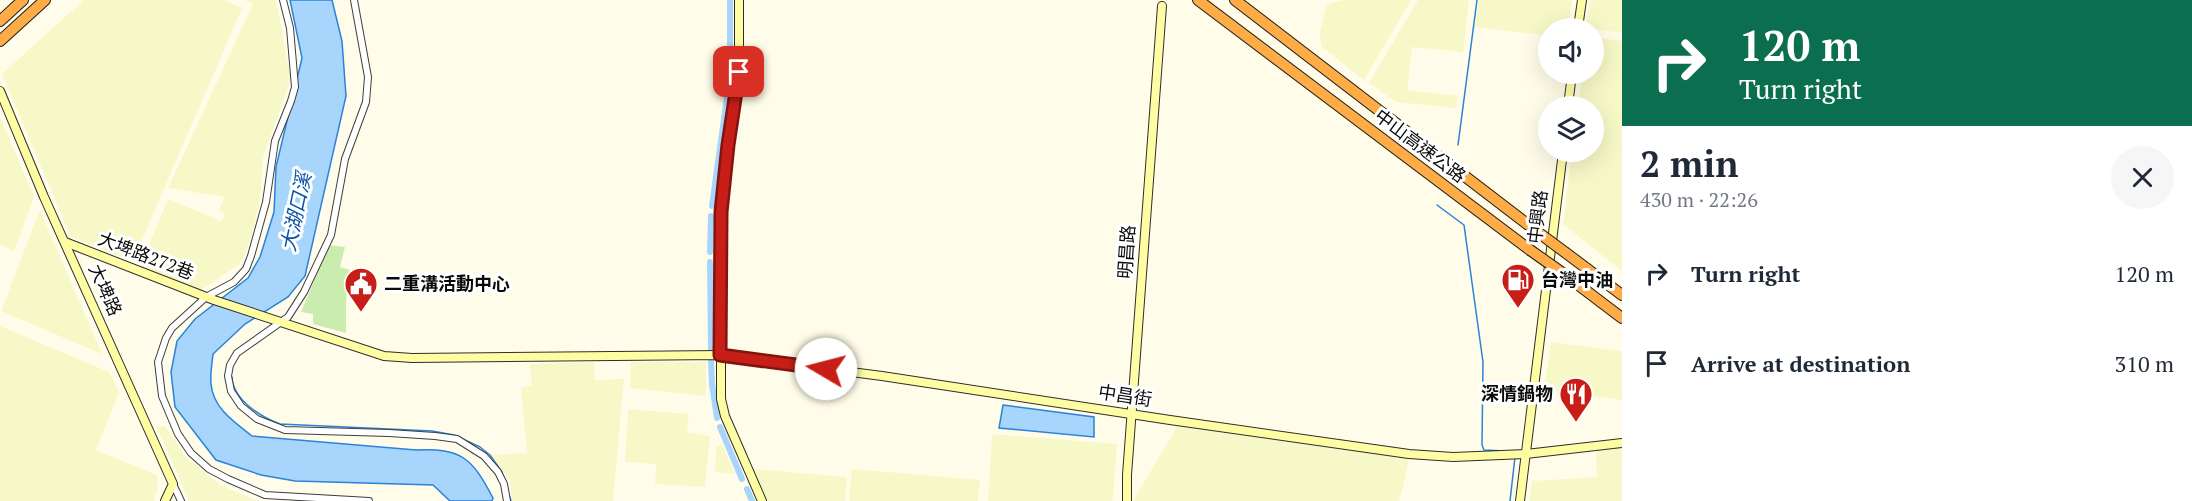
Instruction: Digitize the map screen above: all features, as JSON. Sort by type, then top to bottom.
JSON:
[{"type":"highway","points":[[0,20],[18,0]]},
{"type":"highway","points":[[0,20],[23,0]]},
{"type":"highway","points":[[0,41],[45,0]]},
{"type":"highway","name":"中山高速公路","points":[[1198,0],[1622,318]]},
{"type":"highway","name":"中山高速公路","points":[[1235,0],[1622,295]]},
{"type":"street","points":[[284,0],[290,28],[295,87],[275,141],[266,202],[246,269],[234,282],[172,327],[158,362],[162,396],[178,434],[191,453],[209,469],[265,495],[369,501]]},
{"type":"street","points":[[354,0],[368,77],[366,102],[345,159],[331,235],[304,292],[288,317],[277,321],[237,353],[230,365],[228,376],[231,391],[241,406],[256,419],[285,430],[435,435],[457,439],[484,456],[498,472],[504,484],[507,501]]},
{"type":"street","points":[[739,0],[739,72],[721,212],[721,399],[725,416],[762,501]]},
{"type":"street","points":[[1579,18],[1581,0]]},
{"type":"street","name":"明昌路","points":[[1127,501],[1131,413],[1162,6]]},
{"type":"street","name":"大埤路","points":[[0,91],[44,197],[173,484]]},
{"type":"street","name":"中興路","points":[[1520,501],[1519,454],[1562,162]]},
{"type":"street","name":"大埤路272巷","points":[[65,242],[210,299],[277,321]]},
{"type":"street","name":"中昌街","points":[[277,321],[384,356],[428,358],[720,355],[882,376],[1409,454],[1453,457],[1519,454],[1622,443]]},
{"type":"street","points":[[165,501],[173,484]]},
{"type":"street","points":[[173,484],[181,501]]},
{"type":"green space","points":[[84,0],[224,0],[242,8],[133,261],[71,237],[2,74]]},
{"type":"green space","points":[[245,0],[276,0],[291,79],[263,157],[260,201],[250,242],[240,264],[201,290],[140,266],[168,199],[221,221],[225,214],[219,210],[224,197],[168,188],[253,4]]},
{"type":"green space","points":[[1346,0],[1411,0],[1364,80],[1321,46],[1320,32],[1326,7],[1331,3]]},
{"type":"green space","points":[[1418,0],[1469,0],[1463,52],[1412,47],[1407,90],[1457,96],[1456,108],[1396,102],[1369,83]]},
{"type":"green space","points":[[1479,0],[1572,0],[1570,18],[1538,18],[1538,34],[1475,27]]},
{"type":"green space","points":[[1590,0],[1622,0],[1622,33],[1604,30],[1604,18],[1587,18]]},
{"type":"green space","points":[[1604,39],[1622,41],[1622,271],[1563,224],[1571,162],[1604,162],[1604,96],[1579,96],[1581,84],[1604,84]]},
{"type":"green space","points":[[0,117],[34,197],[14,251],[0,245]]},
{"type":"green space","points":[[40,210],[102,354],[1,311]]},
{"type":"green space","points":[[329,245],[345,247],[340,267],[350,270],[346,301],[346,333],[313,324],[313,314],[301,312]]},
{"type":"green space","points":[[0,326],[109,372],[119,392],[96,450],[157,475],[158,487],[154,501],[0,501]]},
{"type":"green space","points":[[1551,342],[1622,351],[1622,400],[1544,390]]},
{"type":"green space","points":[[594,362],[595,380],[624,379],[613,501],[512,501],[510,480],[491,455],[527,453],[521,388],[532,385],[529,364]]},
{"type":"green space","points":[[631,362],[706,362],[706,396],[630,388]]},
{"type":"green space","points":[[628,409],[689,414],[687,432],[710,436],[705,487],[655,484],[656,464],[625,462]]},
{"type":"green space","points":[[1178,425],[1409,459],[1399,501],[1133,501]]},
{"type":"green space","points":[[165,426],[186,457],[220,485],[258,501],[189,501],[157,427]]},
{"type":"green space","points":[[992,434],[1117,444],[1112,501],[988,501]]},
{"type":"green space","points":[[722,445],[735,474],[715,472],[716,446]]},
{"type":"green space","points":[[1622,446],[1622,501],[1529,501],[1532,481],[1597,477],[1596,450]]},
{"type":"green space","points":[[753,469],[847,477],[845,501],[766,501]]},
{"type":"green space","points":[[852,469],[980,480],[978,501],[849,501]]},
{"type":"water","name":"大湖口溪","points":[[290,0],[332,0],[342,41],[346,96],[305,276],[288,297],[245,324],[213,354],[211,384],[213,393],[225,414],[252,436],[444,451],[455,454],[464,458],[479,473],[493,498],[492,501],[450,501],[433,485],[295,481],[261,475],[216,460],[175,407],[171,372],[177,341],[195,319],[248,278],[260,257],[274,212],[276,167],[302,58]]},
{"type":"water","points":[[1003,405],[1094,417],[1094,437],[999,428]]},
{"type":"waterway","points":[[712,206],[730,76],[730,0]]},
{"type":"waterway","points":[[1458,145],[1477,0]]},
{"type":"waterway","points":[[1437,205],[1464,225],[1483,362],[1482,445],[1484,450],[1505,451]]},
{"type":"waterway","points":[[710,252],[711,216]]},
{"type":"waterway","points":[[710,262],[711,350]]},
{"type":"waterway","points":[[711,360],[717,418]]},
{"type":"waterway","points":[[232,377],[237,393],[249,406],[280,424],[432,431],[454,435],[480,447],[490,455],[502,472],[511,501]]},
{"type":"waterway","points":[[720,427],[742,479]]},
{"type":"waterway","points":[[1510,501],[1515,457]]},
{"type":"waterway","points":[[747,489],[752,501]]},
{"type":"place","name":"台灣中油","points":[[1518,309]]},
{"type":"place","name":"二重溝活動中心","points":[[361,313]]},
{"type":"place","name":"深情鍋物","points":[[1576,423]]},
{"type":"route","points":[[739,72],[721,212],[720,355],[826,369]]}]
